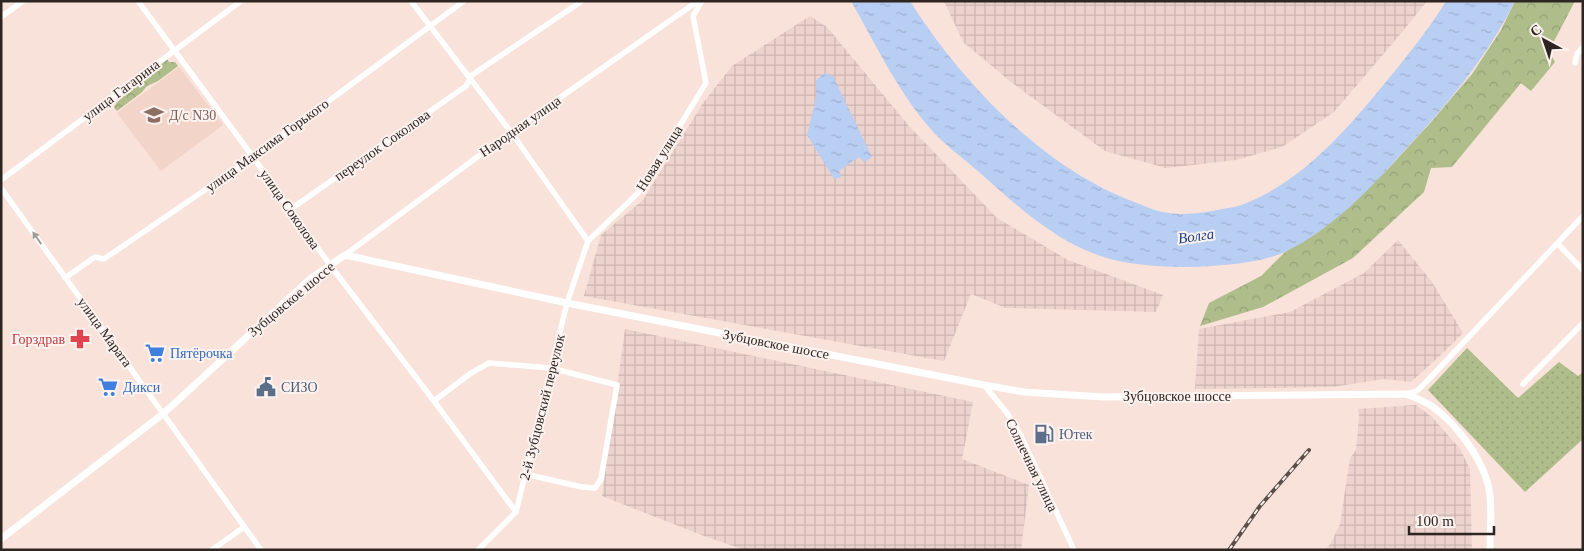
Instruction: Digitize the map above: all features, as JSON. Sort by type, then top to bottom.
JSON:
[{"type":"main road","name":"Зубцовское шоссе","points":[[1,539],[164,413],[310,279],[345,255],[567,303],[1024,392],[1103,397],[1405,394]]},
{"type":"main road","points":[[1405,394],[1433,406],[1457,430],[1469,445],[1478,461],[1486,478],[1490,495],[1490,550]]},
{"type":"street","points":[[1,17],[23,1]]},
{"type":"street","name":"улица Соколова","points":[[138,1],[330,265],[516,512]]},
{"type":"street","name":"улица Гагарина","points":[[1,180],[241,1]]},
{"type":"street","points":[[411,1],[511,132],[588,241]]},
{"type":"street","name":"улица Максима Горького","points":[[65,278],[95,257],[104,259],[253,157],[464,1]]},
{"type":"street","name":"переулок Соколова","points":[[291,209],[466,86],[470,78],[582,1]]},
{"type":"street","name":"Народная улица","points":[[345,255],[511,132],[700,1]]},
{"type":"street","name":"Новая улица","points":[[567,303],[588,241],[638,193],[706,83],[693,16],[700,1]]},
{"type":"street","points":[[1575,63],[1577,54],[1583,47]]},
{"type":"street","name":"улица Марата","points":[[1,188],[261,550]]},
{"type":"street","name":"Зубцовское шоссе","points":[[1405,394],[1417,391],[1429,379],[1583,216]]},
{"type":"street","points":[[1558,244],[1583,270]]},
{"type":"street","name":"2-й Зубцовский переулок","points":[[516,512],[567,303]]},
{"type":"street","points":[[1523,384],[1583,323]]},
{"type":"street","points":[[434,401],[471,373],[489,363],[551,368],[617,385],[601,479],[595,488],[582,487],[525,474]]},
{"type":"street","name":"Солнечная улица","points":[[984,385],[1007,413],[1020,434],[1074,550]]},
{"type":"street","points":[[478,550],[516,512]]},
{"type":"street","points":[[212,550],[244,527]]},
{"type":"shaded area","points":[[944,1],[1427,1],[1334,112],[1282,147],[1236,160],[1166,168],[1105,151],[1011,82],[963,42]]},
{"type":"shaded area","points":[[810,16],[827,27],[909,126],[997,218],[1068,260],[1163,295],[1156,312],[1006,308],[971,294],[944,361],[584,296],[601,235],[643,200],[703,103],[732,66]]},
{"type":"shaded area","points":[[179,67],[223,125],[161,171],[117,113]]},
{"type":"shaded area","points":[[1398,240],[1432,282],[1463,333],[1411,382],[1384,379],[1332,387],[1195,389],[1199,329],[1290,312],[1364,273]]},
{"type":"shaded area","points":[[625,329],[973,402],[962,459],[1029,485],[1021,550],[745,550],[602,496]]},
{"type":"shaded area","points":[[1416,405],[1432,417],[1460,449],[1470,469],[1472,550],[1325,550],[1331,543],[1340,524],[1350,458],[1356,450],[1358,409]]},
{"type":"green space","points":[[1515,1],[1575,1],[1549,51],[1555,62],[1531,91],[1521,83],[1452,167],[1431,168],[1424,192],[1353,258],[1263,307],[1200,326],[1209,303],[1261,276],[1285,252],[1317,233],[1387,170],[1472,74],[1501,30]]},
{"type":"green space","points":[[167,59],[169,62],[175,62],[178,66],[158,81],[147,86],[117,111],[114,107],[133,89],[137,81],[144,81],[146,74]]},
{"type":"green space","points":[[1467,348],[1518,398],[1559,362],[1578,376],[1583,372],[1583,439],[1525,492],[1428,390]]},
{"type":"water","name":"Волга","points":[[851,1],[910,1],[954,62],[979,91],[1037,145],[1068,168],[1100,187],[1155,210],[1185,214],[1207,212],[1244,204],[1266,194],[1306,166],[1342,133],[1358,115],[1420,40],[1446,1],[1515,1],[1504,22],[1465,81],[1377,180],[1335,220],[1304,242],[1269,258],[1250,262],[1188,267],[1138,264],[1114,260],[1095,254],[1058,236],[1025,212],[947,145],[917,113],[878,50]]},
{"type":"water","points":[[825,73],[833,76],[872,157],[864,162],[859,157],[839,171],[841,177],[834,179],[807,135],[816,98],[816,80]]},
{"type":"railway","points":[[1229,550],[1260,506],[1309,450]]},
{"type":"place","name":"Д/с N30","points":[[154,115]]},
{"type":"place","name":"Горздрав","points":[[80,339]]},
{"type":"place","name":"Пятёрочка","points":[[155,353]]},
{"type":"place","name":"Дикси","points":[[108,387]]},
{"type":"place","name":"СИЗО","points":[[266,387]]},
{"type":"place","name":"Ютек","points":[[1044,434]]}]
